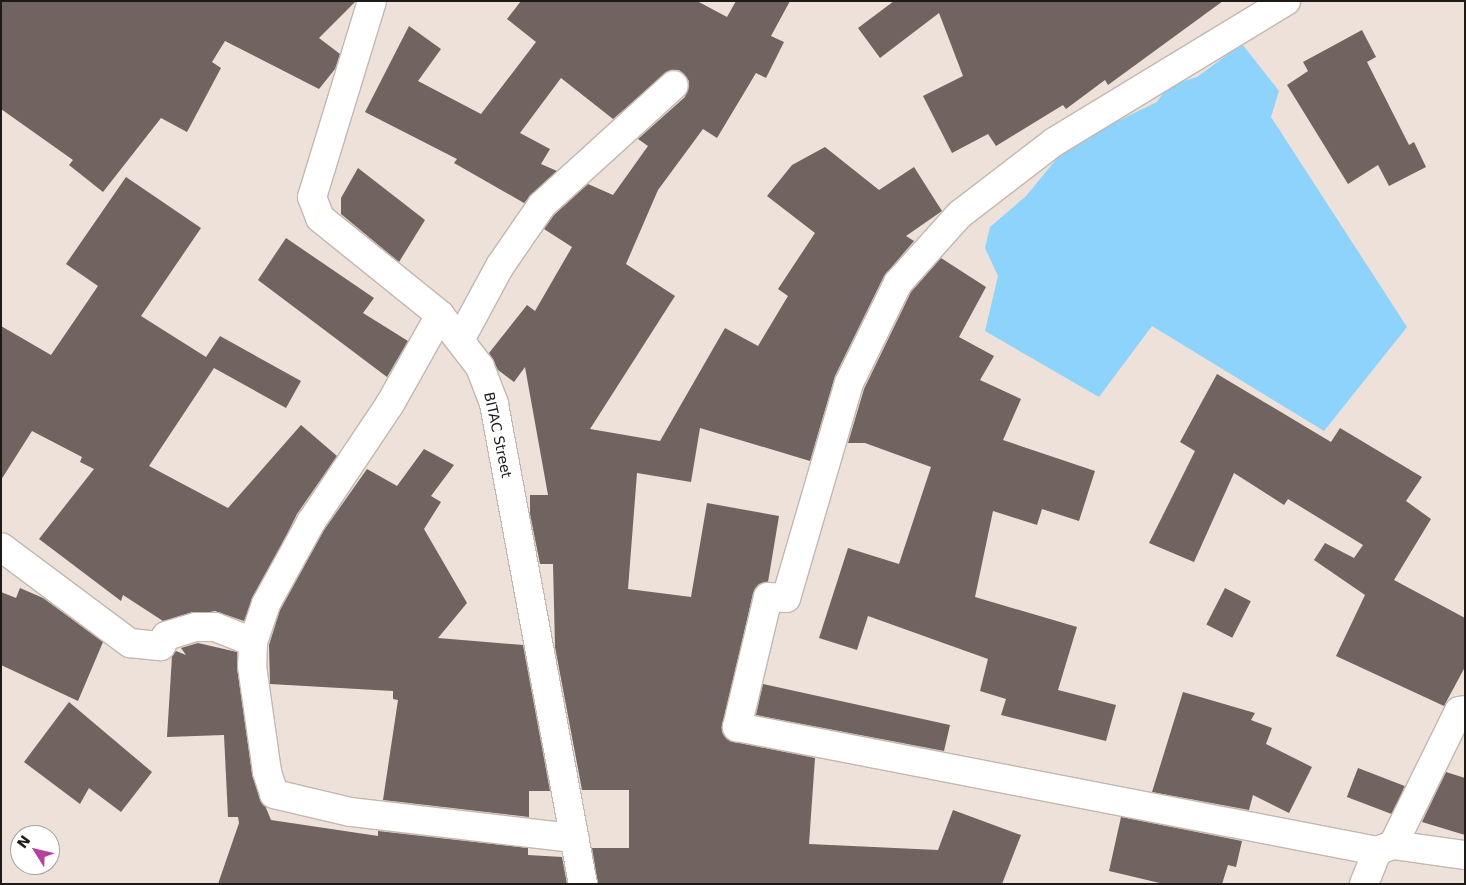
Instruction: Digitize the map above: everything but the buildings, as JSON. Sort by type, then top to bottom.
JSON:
[{"type":"street","name":"BITAC Street","points":[[372,1],[312,197],[320,218],[440,315],[461,338],[480,367],[494,404],[583,884]]},
{"type":"street","points":[[1286,1],[1054,142],[960,214],[898,283],[849,383],[786,598],[768,596],[737,727],[1385,848],[1465,855]]},
{"type":"street","points":[[461,338],[500,266],[542,205],[674,85]]},
{"type":"street","points":[[440,315],[390,404],[311,522],[266,604],[253,642],[252,666],[274,794],[351,812],[574,838]]},
{"type":"street","points":[[1,547],[130,643],[161,646],[166,636],[196,627],[215,627],[253,642]]},
{"type":"street","points":[[1364,884],[1459,711],[1465,710]]},
{"type":"water","points":[[1242,44],[1279,91],[1271,117],[1407,327],[1324,431],[1152,326],[1099,397],[985,331],[998,276],[985,248],[990,227],[1026,196],[1068,145],[1157,102],[1168,86],[1197,77]]}]
